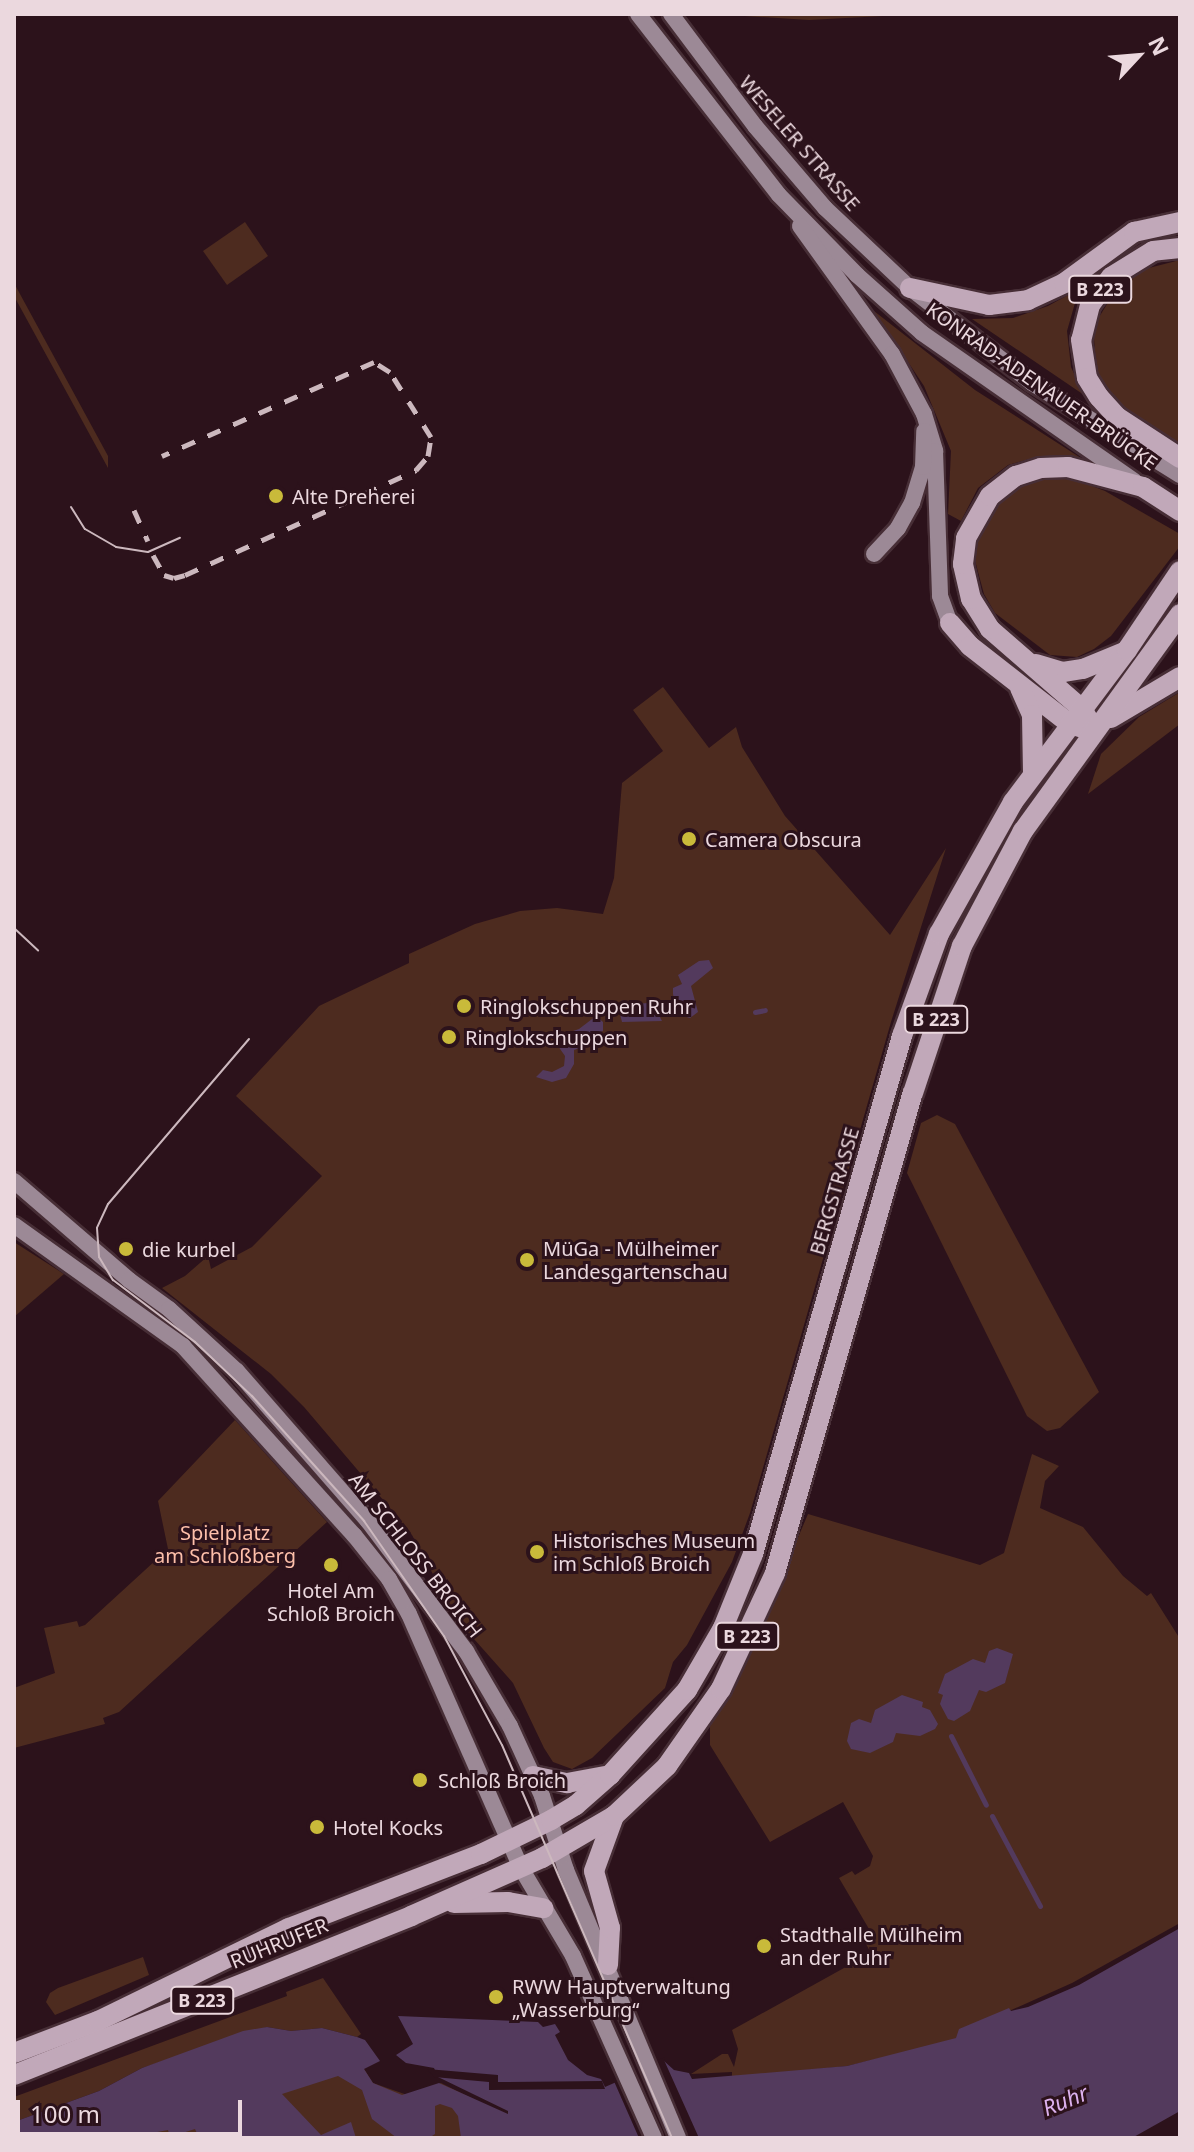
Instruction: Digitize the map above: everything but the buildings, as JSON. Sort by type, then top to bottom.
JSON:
[{"type":"main road","points":[[638,14],[779,195],[824,263],[892,354],[924,414],[935,451],[940,596],[950,623],[970,646],[1016,681],[1094,731]]},
{"type":"main road","name":"WESELER STRASSE","points":[[671,14],[755,126],[825,208],[910,288]]},
{"type":"main road","name":"KONRAD-ADENAUER-BRÜCKE","points":[[779,195],[857,275],[922,333],[1180,511]]},
{"type":"main road","points":[[910,288],[989,305],[1028,300],[1064,283],[1134,232],[1180,222]]},
{"type":"main road","name":"B 223","points":[[1180,248],[1153,251],[1111,277],[1090,305],[1081,340],[1087,378],[1099,397],[1117,417],[1180,458]]},
{"type":"main road","name":"KONRAD-ADENAUER-BRÜCKE","points":[[910,288],[1032,383],[1180,475]]},
{"type":"main road","points":[[874,554],[898,528],[912,503],[923,467],[924,414]]},
{"type":"main road","points":[[1076,717],[1030,663],[990,629],[971,599],[963,564],[966,538],[977,513],[990,496],[1016,476],[1041,468],[1068,467],[1143,487]]},
{"type":"main road","name":"BERGSTRASSE","points":[[551,1820],[576,1805],[610,1775],[687,1690],[723,1628],[753,1554],[781,1464],[902,1036],[925,968],[960,893],[1032,774],[1127,650],[1180,571]]},
{"type":"main road","points":[[1094,731],[1180,614]]},
{"type":"main road","points":[[1030,663],[1063,672],[1083,669],[1127,650]]},
{"type":"main road","points":[[1016,681],[1032,715],[1032,774]]},
{"type":"main road","points":[[1094,731],[1127,706],[1172,681]]},
{"type":"main road","name":"B 223","points":[[559,1850],[614,1816],[667,1766],[721,1689],[775,1573],[913,1093],[962,946],[1023,831],[1094,731]]},
{"type":"main road","name":"AM SCHLOSS BROICH","points":[[14,1181],[180,1319],[237,1371],[368,1521],[466,1651],[498,1703],[533,1776],[559,1850],[641,2055],[678,2138]]},
{"type":"main road","name":"AM SCHLOSS BROICH","points":[[14,1225],[183,1346],[354,1535],[389,1579],[409,1614],[521,1868],[573,1956],[654,2138]]},
{"type":"main road","points":[[533,1776],[567,1783],[610,1775]]},
{"type":"main road","points":[[608,1967],[610,1928],[594,1871],[614,1816]]},
{"type":"main road","name":"RUHRUFER","points":[[14,2053],[111,2015],[289,1928],[509,1842],[551,1820]]},
{"type":"main road","name":"RUHRUFER","points":[[14,2075],[442,1903],[559,1850]]},
{"type":"main road","points":[[442,1903],[508,1902],[543,1908]]},
{"type":"green space","points":[[713,14],[920,14],[809,20]]},
{"type":"green space","points":[[245,222],[268,256],[227,285],[203,251]]},
{"type":"green space","points":[[1180,260],[1180,448],[1122,412],[1097,375],[1093,327],[1115,291],[1137,271]]},
{"type":"green space","points":[[14,283],[108,456],[108,468],[14,296]]},
{"type":"green space","points":[[1079,289],[1067,331],[1071,367],[1084,395],[972,319],[1013,318],[1048,306]]},
{"type":"green space","points":[[874,311],[975,390],[1084,460],[1033,458],[1008,465],[978,488],[961,521],[948,514],[951,451],[924,386]]},
{"type":"green space","points":[[1044,476],[1077,480],[1105,491],[1180,534],[1180,546],[1111,636],[1077,657],[1050,655],[995,613],[984,594],[974,557],[980,524],[1014,489]]},
{"type":"green space","name":"MüGa - Mülheimer Landesgartenschau","points":[[663,687],[709,748],[736,727],[742,747],[785,816],[890,935],[946,848],[891,1022],[750,1513],[732,1562],[687,1645],[673,1662],[665,1688],[592,1758],[572,1769],[553,1762],[513,1683],[458,1621],[412,1535],[304,1407],[271,1374],[162,1288],[185,1276],[208,1256],[211,1269],[252,1247],[322,1176],[236,1096],[319,1006],[409,963],[409,954],[475,924],[520,911],[557,908],[603,914],[614,878],[622,783],[663,751],[633,710]]},
{"type":"green space","points":[[1180,692],[1180,724],[1088,794],[1101,754],[1139,717]]},
{"type":"green space","points":[[937,1115],[955,1124],[1099,1392],[1060,1428],[1047,1431],[1027,1416],[907,1173],[921,1123]]},
{"type":"green space","points":[[14,1242],[64,1274],[14,1317]]},
{"type":"green space","name":"Spielplatz am Schloßberg","points":[[235,1420],[327,1522],[119,1712],[103,1718],[105,1724],[14,1748],[14,1688],[55,1673],[44,1628],[77,1621],[79,1627],[85,1625],[168,1549],[158,1501]]},
{"type":"green space","points":[[1032,1454],[1059,1466],[1045,1481],[1040,1508],[1083,1527],[1123,1576],[1147,1596],[1151,1593],[1180,1639],[1180,1923],[1072,1983],[960,2033],[957,2038],[945,2043],[847,2066],[732,2078],[732,2072],[691,2074],[722,2054],[728,2054],[734,2067],[738,2049],[732,2030],[871,1953],[861,1935],[869,1929],[839,1878],[852,1871],[855,1875],[870,1866],[873,1856],[843,1802],[770,1842],[710,1745],[710,1726],[746,1660],[808,1514],[980,1565],[1004,1553]]},
{"type":"green space","points":[[143,1957],[149,1975],[55,2015],[46,2002],[50,1993],[58,1988]]},
{"type":"green space","points":[[323,1978],[361,2034],[357,2037],[322,2028],[291,2031],[267,2027],[142,2068],[99,2091],[14,2122],[14,2097],[287,1996],[286,1992]]},
{"type":"green space","points":[[364,2069],[373,2083],[413,2097],[441,2083],[515,2120],[524,2138],[36,2138]]},
{"type":"water","points":[[709,960],[713,968],[691,986],[698,1012],[690,1018],[683,1016],[676,1008],[673,994],[673,988],[682,984],[678,975],[699,961]]},
{"type":"water","points":[[622,1000],[630,1005],[647,1003],[656,1009],[662,1021],[622,1022],[619,1010]]},
{"type":"water","points":[[596,1016],[603,1022],[603,1031],[591,1035],[582,1047],[574,1050],[574,1064],[566,1078],[552,1082],[536,1077],[543,1070],[552,1072],[564,1066],[565,1056],[558,1046],[564,1034],[579,1029]]},
{"type":"water","points":[[997,1648],[1013,1654],[1005,1683],[986,1692],[979,1690],[970,1711],[954,1721],[948,1719],[940,1704],[943,1695],[938,1693],[945,1674],[973,1659],[985,1663],[989,1651]]},
{"type":"water","points":[[902,1695],[923,1702],[922,1707],[930,1710],[938,1724],[935,1729],[920,1736],[896,1733],[893,1742],[870,1753],[851,1749],[847,1741],[851,1723],[859,1719],[871,1723],[875,1710]]},
{"type":"water","name":"Ruhr","points":[[1180,1928],[1180,2111],[1132,2138],[461,2138],[458,2116],[452,2108],[440,2104],[435,2106],[435,2134],[429,2138],[397,2138],[372,2119],[362,2090],[338,2076],[282,2094],[321,2135],[351,2122],[356,2138],[199,2138],[195,2129],[170,2137],[168,2130],[125,2138],[14,2138],[14,2122],[99,2091],[142,2068],[243,2031],[267,2027],[291,2031],[322,2028],[357,2037],[365,2040],[380,2061],[364,2069],[373,2083],[402,2095],[439,2083],[508,2114],[508,2111],[438,2077],[434,2068],[406,2063],[396,2055],[413,2044],[398,2016],[538,2022],[543,2027],[555,2024],[560,2032],[555,2035],[568,2060],[587,2075],[601,2079],[605,2087],[664,2061],[674,2070],[689,2073],[692,2079],[847,2066],[956,2038],[959,2029],[1009,2008],[1011,2011],[1028,2007],[1079,1985]]},
{"type":"pier","points":[[665,2057],[699,2138],[639,2138],[613,2079]]},
{"type":"pier","points":[[427,2069],[498,2075],[498,2082],[602,2081],[605,2089],[489,2090],[489,2082],[434,2077]]},
{"type":"waterway","points":[[755,1012],[765,1010]]},
{"type":"waterway","points":[[951,1736],[986,1805]]},
{"type":"waterway","points":[[992,1816],[1040,1906]]},
{"type":"tram line","points":[[71,507],[85,529],[116,547],[148,552],[180,538]]},
{"type":"tram line","points":[[14,928],[38,950]]},
{"type":"tram line","points":[[249,1039],[108,1204],[97,1228],[99,1257],[113,1280],[195,1342],[252,1396],[364,1521],[444,1636],[502,1745],[672,2138]]},
{"type":"railway","points":[[153,555],[164,575],[174,578],[185,575],[416,470],[428,456],[431,437],[390,372],[374,362],[162,456]]},
{"type":"railway","points":[[134,510],[148,541]]},
{"type":"place","name":"Alte Dreherei","points":[[276,496]]},
{"type":"place","name":"Camera Obscura","points":[[689,839]]},
{"type":"place","name":"Ringlokschuppen Ruhr","points":[[464,1006]]},
{"type":"place","name":"Ringlokschuppen","points":[[449,1037]]},
{"type":"place","name":"die kurbel","points":[[126,1249]]},
{"type":"place","name":"MüGa - Mülheimer Landesgartenschau","points":[[527,1260]]},
{"type":"place","name":"Historisches Museum im Schloß Broich","points":[[537,1552]]},
{"type":"place","name":"Hotel Am Schloß Broich","points":[[331,1565]]},
{"type":"place","name":"Schloß Broich","points":[[420,1780]]},
{"type":"place","name":"Hotel Kocks","points":[[317,1827]]},
{"type":"place","name":"Stadthalle Mülheim an der Ruhr","points":[[764,1946]]},
{"type":"place","name":"RWW Hauptverwaltung „Wasserburg“","points":[[496,1997]]}]
